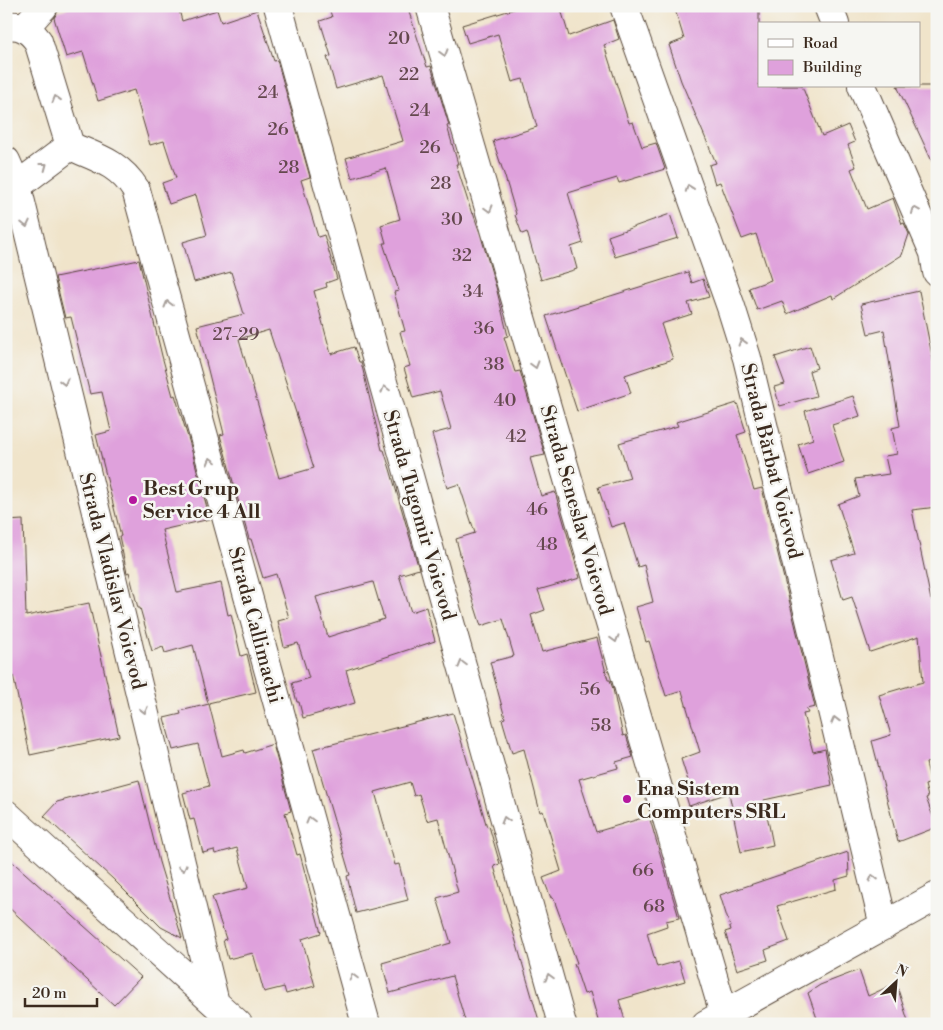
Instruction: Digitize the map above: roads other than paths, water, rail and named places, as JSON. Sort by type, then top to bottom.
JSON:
[{"type":"street","points":[[15,27],[44,6]]},
{"type":"street","name":"Strada Tugomir Voievod","points":[[278,6],[562,1024]]},
{"type":"street","name":"Strada Seneslav Voievod","points":[[430,6],[715,1019]]},
{"type":"street","name":"Strada Bărbat Voievod","points":[[624,6],[731,307],[747,358],[884,926]]},
{"type":"street","points":[[828,6],[834,22]]},
{"type":"street","points":[[15,27],[31,32],[38,41],[70,146],[17,186]]},
{"type":"street","points":[[863,88],[936,259]]},
{"type":"street","name":"Strada Callimachi","points":[[70,146],[120,169],[129,178],[136,190],[366,1024]]},
{"type":"street","name":"Strada Vladislav Voievod","points":[[6,161],[17,186],[216,1003]]},
{"type":"street","points":[[6,814],[238,1024]]},
{"type":"street","points":[[715,1019],[937,896]]},
{"type":"place","name":"Best Grup Service 4 All","points":[[133,500]]},
{"type":"place","name":"Ena Sistem Computers SRL","points":[[627,799]]}]
